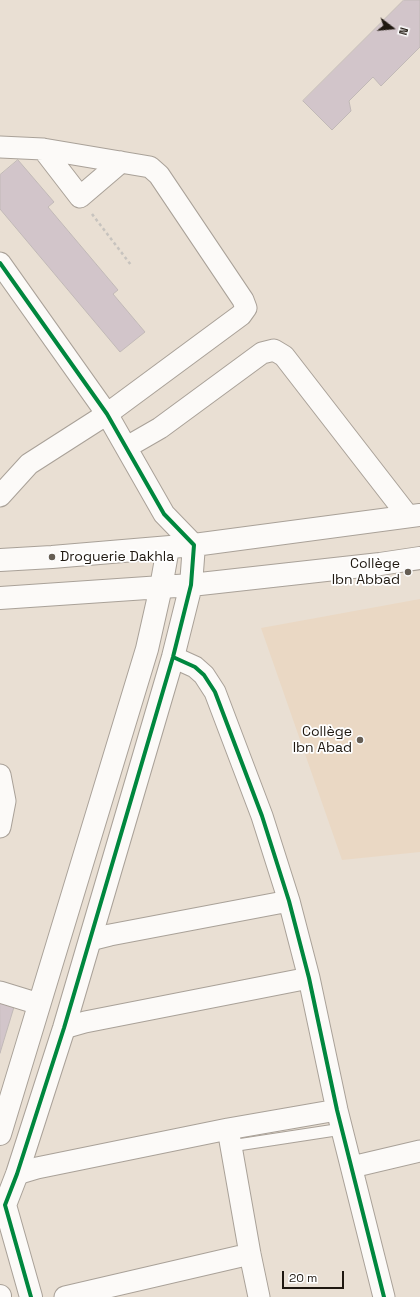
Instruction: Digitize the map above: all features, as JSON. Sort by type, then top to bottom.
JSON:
[{"type":"street","points":[[0,147],[43,149],[150,168],[159,175],[243,300],[246,308],[241,315],[107,414],[29,464],[0,496]]},
{"type":"street","points":[[43,149],[80,197],[121,162]]},
{"type":"street","points":[[0,263],[107,414],[164,514],[194,545],[191,585],[173,657],[64,1028],[17,1174],[3,1206],[31,1297]]},
{"type":"street","points":[[127,447],[160,428],[262,353],[274,350],[284,356],[414,515]]},
{"type":"street","points":[[0,1134],[147,649],[162,587],[168,548],[164,514]]},
{"type":"street","points":[[0,560],[168,548],[414,515]]},
{"type":"street","points":[[0,598],[191,585],[380,564],[420,558]]},
{"type":"street","points":[[173,657],[195,667],[204,675],[215,692],[262,816],[289,901],[309,978],[340,1119],[384,1297]]},
{"type":"street","points":[[0,775],[5,801],[0,827]]},
{"type":"street","points":[[90,940],[289,901]]},
{"type":"street","points":[[64,1028],[85,1022],[309,978]]},
{"type":"street","points":[[0,992],[39,1004]]},
{"type":"street","points":[[17,1174],[37,1168],[340,1119]]},
{"type":"street","points":[[230,1137],[259,1297]]},
{"type":"street","points":[[352,1167],[420,1151]]},
{"type":"street","points":[[65,1297],[250,1254]]},
{"type":"path","points":[[80,197],[131,265]]},
{"type":"shaded area","name":"Collège Ibn Abad","points":[[420,599],[420,852],[342,860],[261,628]]},
{"type":"building","points":[[404,0],[420,0],[420,47],[381,86],[373,77],[349,101],[351,111],[332,130],[303,101]]},
{"type":"building","points":[[18,160],[54,202],[48,207],[118,290],[113,294],[145,332],[120,352],[0,209],[0,175]]},
{"type":"building","points":[[0,1002],[14,1007],[0,1053]]},
{"type":"cycle path","points":[[0,263],[107,414],[164,514],[194,545],[191,585],[173,657],[64,1028],[17,1174],[5,1205],[31,1297]]},
{"type":"cycle path","points":[[173,657],[195,667],[204,675],[215,692],[262,816],[289,901],[309,978],[337,1110],[384,1297]]},
{"type":"place","name":"Droguerie Dakhla","points":[[52,557]]},
{"type":"place","name":"Collège Ibn Abbad","points":[[408,572]]},
{"type":"place","name":"Collège Ibn Abad","points":[[360,740]]}]
